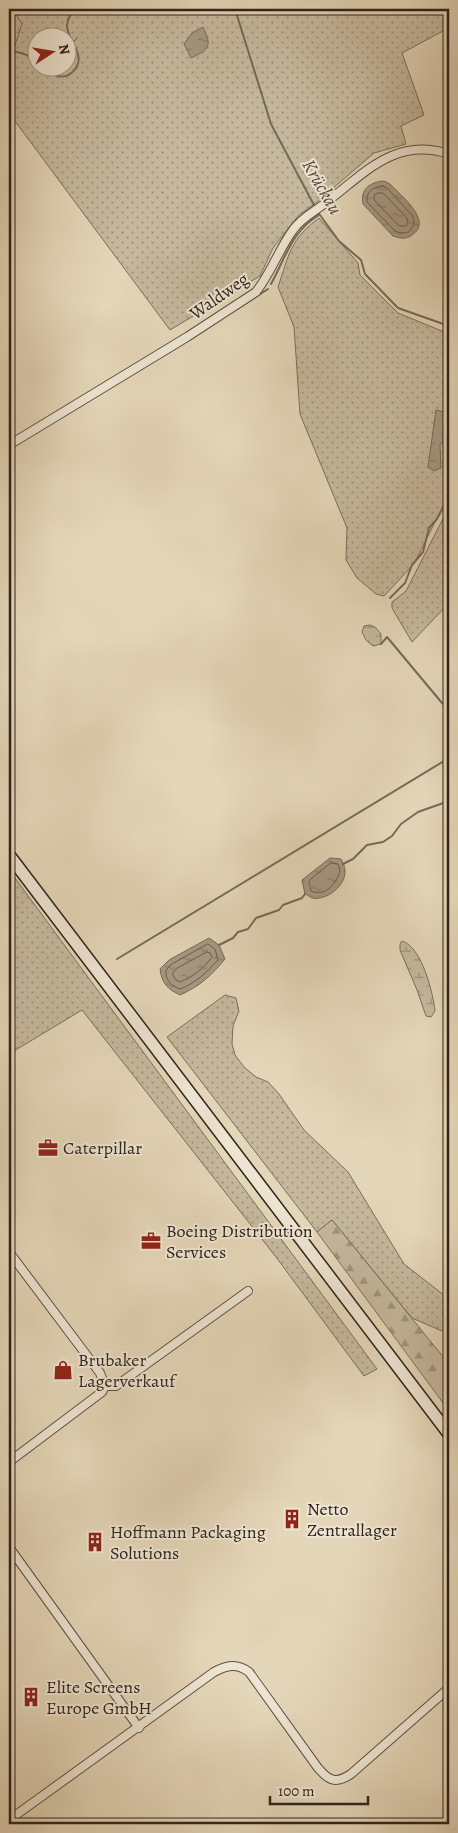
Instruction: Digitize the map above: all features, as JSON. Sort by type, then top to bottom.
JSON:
[{"type":"main road","points":[[9,855],[449,1434]]},
{"type":"street","name":"Waldweg","points":[[9,445],[187,337],[256,292],[293,230],[308,215],[368,170],[392,155],[413,149],[436,150],[449,154]]},
{"type":"street","points":[[9,1252],[100,1373],[104,1379],[105,1386],[102,1392],[9,1462]]},
{"type":"street","points":[[105,1386],[116,1386],[248,1291]]},
{"type":"street","points":[[9,1547],[138,1728]]},
{"type":"street","points":[[9,1820],[214,1672],[229,1665],[249,1672],[329,1779],[341,1780],[351,1774],[449,1688]]},
{"type":"green space","points":[[9,9],[449,9],[449,43],[443,31],[402,53],[424,115],[401,126],[406,144],[374,153],[299,215],[273,248],[260,276],[170,330],[9,113]]},
{"type":"green space","points":[[15,13],[22,24],[15,45],[9,44],[9,25]]},
{"type":"green space","points":[[319,218],[358,263],[360,275],[398,313],[449,334],[449,494],[414,564],[384,596],[376,594],[357,578],[346,560],[347,528],[300,414],[294,327],[278,287],[288,257],[296,241]]},
{"type":"green space","points":[[449,507],[449,603],[412,642],[392,608],[392,602],[406,591]]},
{"type":"green space","points":[[370,625],[375,627],[381,634],[381,644],[373,646],[366,640],[362,632],[364,626]]},
{"type":"green space","points":[[9,870],[377,1369],[364,1376],[276,1257],[82,1010],[9,1054]]},
{"type":"green space","points":[[402,941],[409,945],[421,961],[432,993],[435,1011],[431,1017],[426,1016],[400,950]]},
{"type":"green space","points":[[225,995],[236,998],[239,1011],[233,1026],[232,1044],[235,1055],[244,1067],[256,1077],[268,1082],[279,1094],[304,1130],[348,1172],[404,1264],[449,1299],[449,1334],[412,1318],[332,1220],[317,1232],[167,1037]]},
{"type":"green space","points":[[332,1220],[449,1364],[449,1411],[317,1232]]},
{"type":"water","points":[[203,27],[208,39],[206,49],[191,58],[184,44],[192,33]]},
{"type":"water","points":[[384,181],[390,184],[407,201],[417,216],[418,229],[410,237],[393,236],[363,204],[363,194],[367,187]]},
{"type":"water","points":[[436,410],[449,413],[449,432],[440,445],[441,468],[434,471],[428,467]]},
{"type":"water","points":[[330,858],[341,859],[345,871],[342,882],[334,891],[324,897],[312,898],[305,894],[302,880]]},
{"type":"water","points":[[209,938],[219,945],[225,959],[194,988],[180,995],[166,985],[160,969],[169,960]]},
{"type":"waterway","points":[[67,28],[70,16],[77,9]]},
{"type":"waterway","name":"Krückau","points":[[235,9],[271,124],[315,207]]},
{"type":"waterway","points":[[9,51],[28,56]]},
{"type":"waterway","points":[[78,54],[78,64]]},
{"type":"waterway","name":"Krückau","points":[[317,211],[339,241],[361,260],[365,274],[398,308],[449,326]]},
{"type":"waterway","points":[[271,284],[295,237],[319,215]]},
{"type":"waterway","points":[[237,309],[268,289]]},
{"type":"waterway","points":[[390,598],[405,583],[412,565],[423,552],[429,528],[437,519],[449,496]]},
{"type":"waterway","points":[[381,644],[387,637],[449,709]]},
{"type":"waterway","points":[[117,959],[449,758]]},
{"type":"waterway","points":[[343,864],[353,859],[367,845],[383,842],[392,836],[401,824],[418,812],[449,801]]},
{"type":"waterway","points":[[219,945],[233,938],[238,932],[248,929],[256,918],[279,910],[283,905],[302,898],[305,894]]},
{"type":"place","name":"Caterpillar","points":[[48,1148]]},
{"type":"place","name":"Boeing Distribution Services","points":[[151,1241]]},
{"type":"place","name":"Brubaker Lagerverkauf","points":[[63,1370]]},
{"type":"place","name":"Netto Zentrallager","points":[[292,1519]]},
{"type":"place","name":"Hoffmann Packaging Solutions","points":[[95,1542]]},
{"type":"place","name":"Elite Screens Europe GmbH","points":[[31,1697]]}]
